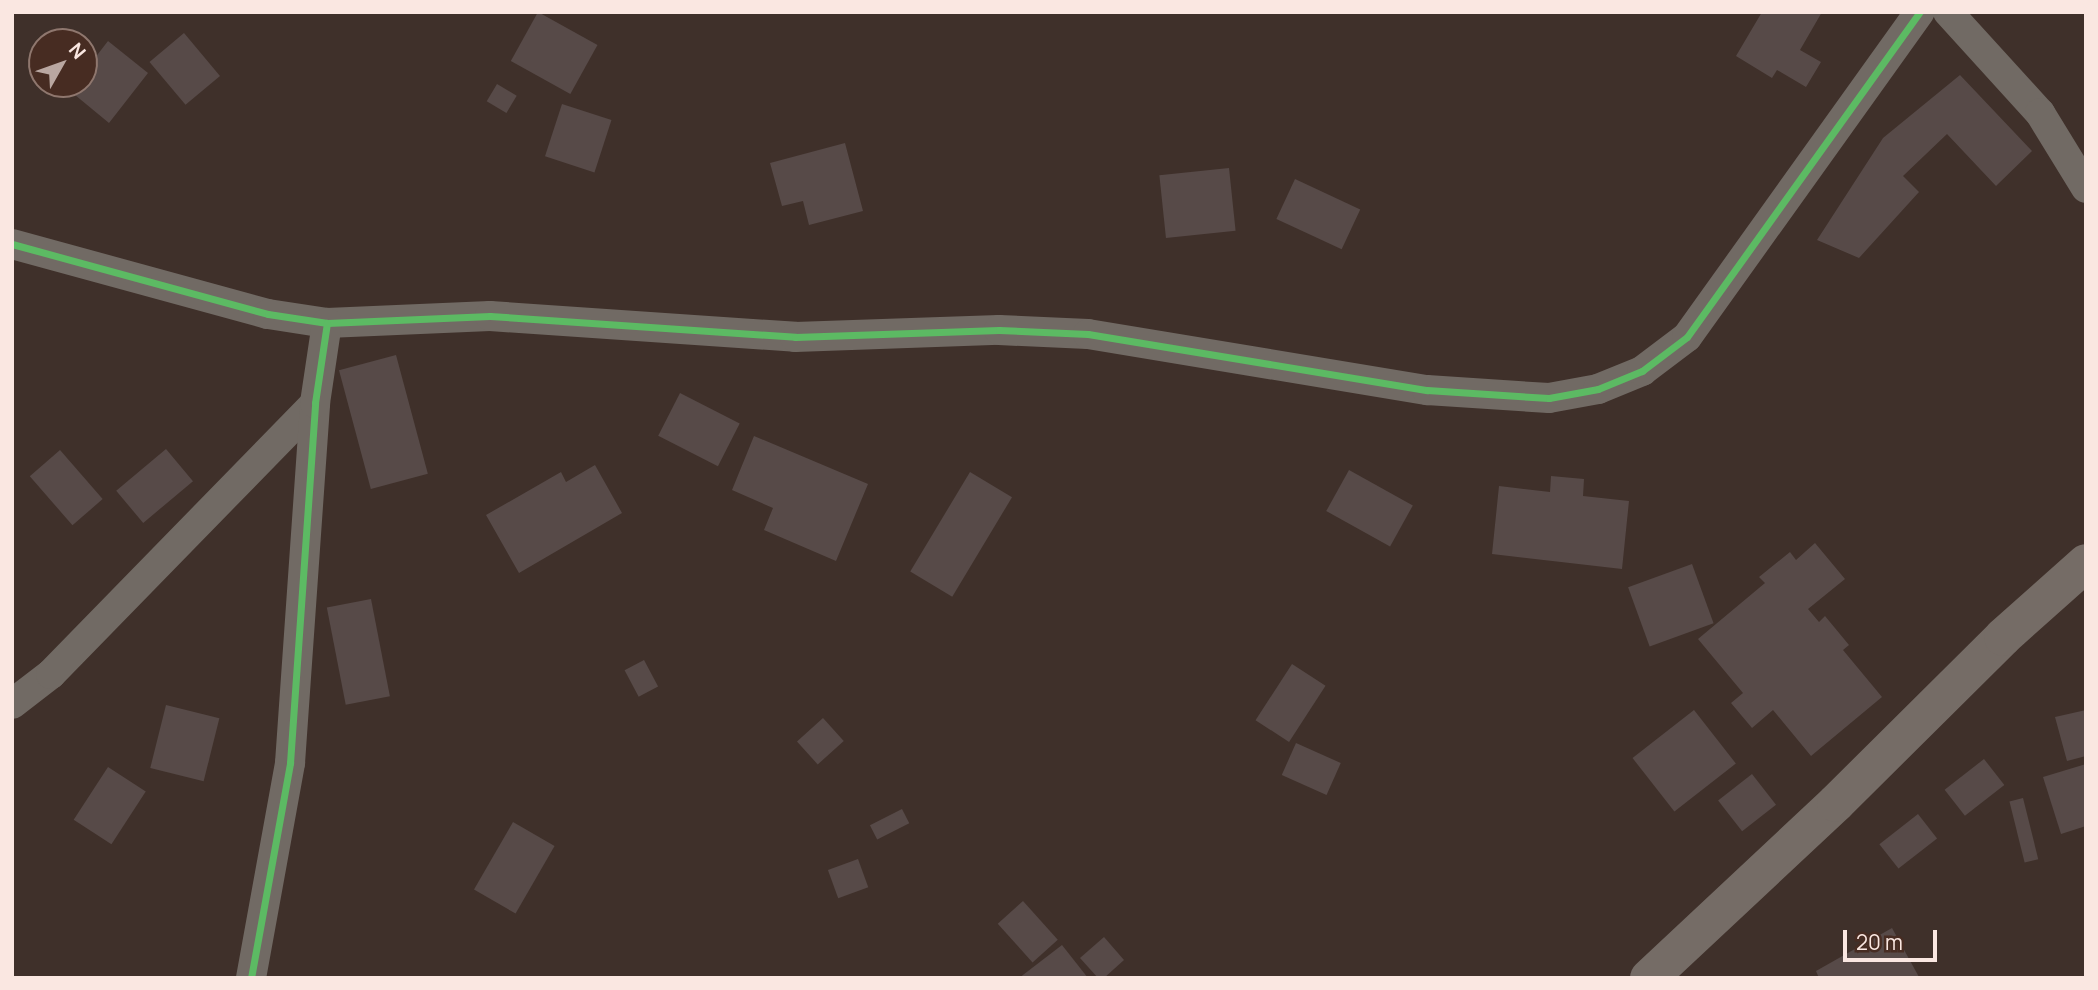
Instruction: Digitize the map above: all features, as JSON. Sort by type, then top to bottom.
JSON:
[{"type":"main road","points":[[1649,978],[1836,803],[2003,637],[2086,563]]},
{"type":"street","points":[[12,244],[268,314],[327,323],[490,316],[795,337],[999,330],[1088,334],[1427,390],[1549,398],[1598,389],[1642,370],[1687,337],[1920,12]]},
{"type":"street","points":[[1948,12],[2040,113],[2086,188]]},
{"type":"street","points":[[251,978],[290,763],[315,403],[327,323]]},
{"type":"street","points":[[12,704],[51,674],[315,403]]},
{"type":"building","points":[[538,12],[597,45],[570,94],[511,61]]},
{"type":"building","points":[[1762,12],[1822,12],[1800,50],[1821,62],[1806,87],[1777,70],[1772,78],[1736,56]]},
{"type":"building","points":[[184,33],[220,76],[186,105],[150,62]]},
{"type":"building","points":[[108,41],[148,73],[109,123],[79,98],[98,98],[98,54]]},
{"type":"building","points":[[1960,75],[2032,151],[1996,186],[1947,134],[1903,176],[1919,192],[1859,258],[1817,240],[1883,138]]},
{"type":"building","points":[[497,84],[517,96],[506,113],[487,101]]},
{"type":"building","points":[[562,104],[611,120],[594,172],[545,156]]},
{"type":"building","points":[[845,143],[863,211],[809,225],[803,201],[782,206],[770,163]]},
{"type":"building","points":[[1229,168],[1236,231],[1166,238],[1159,175]]},
{"type":"building","points":[[1295,179],[1360,209],[1342,249],[1276,219]]},
{"type":"building","points":[[396,355],[428,474],[371,489],[339,370]]},
{"type":"building","points":[[680,393],[740,423],[718,466],[658,436]]},
{"type":"building","points":[[754,436],[868,484],[836,561],[764,530],[773,508],[732,490]]},
{"type":"building","points":[[166,449],[193,481],[143,523],[116,491]]},
{"type":"building","points":[[60,450],[103,499],[72,525],[30,476]]},
{"type":"building","points":[[595,465],[622,513],[519,573],[486,515],[561,472],[566,482]]},
{"type":"building","points":[[1349,470],[1413,505],[1390,546],[1326,511]]},
{"type":"building","points":[[970,472],[1012,497],[952,597],[910,571]]},
{"type":"building","points":[[1551,476],[1584,479],[1583,496],[1629,501],[1622,569],[1492,554],[1499,486],[1550,492]]},
{"type":"building","points":[[1815,543],[1845,579],[1808,609],[1819,622],[1825,616],[1849,645],[1843,650],[1882,697],[1811,756],[1773,710],[1752,728],[1731,703],[1743,693],[1698,639],[1765,583],[1759,577],[1790,552],[1796,560]]},
{"type":"building","points":[[1692,564],[1714,623],[1650,646],[1628,587]]},
{"type":"building","points":[[371,599],[390,696],[346,705],[327,608]]},
{"type":"building","points":[[644,660],[658,686],[639,697],[625,670]]},
{"type":"building","points":[[1292,664],[1326,686],[1289,742],[1256,720]]},
{"type":"building","points":[[166,705],[219,718],[204,781],[150,768]]},
{"type":"building","points":[[1694,710],[1736,764],[1674,812],[1633,758]]},
{"type":"building","points":[[2086,710],[2086,756],[2067,761],[2055,717]]},
{"type":"building","points":[[823,718],[844,741],[818,764],[797,741]]},
{"type":"building","points":[[1296,743],[1341,763],[1327,795],[1282,775]]},
{"type":"building","points":[[1984,759],[2004,785],[1965,816],[1945,790]]},
{"type":"building","points":[[2086,764],[2086,826],[2061,834],[2043,777]]},
{"type":"building","points":[[108,767],[146,792],[111,844],[74,820]]},
{"type":"building","points":[[1752,774],[1776,805],[1742,831],[1718,800]]},
{"type":"building","points":[[2023,798],[2038,859],[2025,863],[2009,801]]},
{"type":"building","points":[[902,809],[909,823],[877,840],[870,825]]},
{"type":"building","points":[[1918,814],[1937,838],[1898,869],[1879,844]]},
{"type":"building","points":[[513,822],[555,846],[516,914],[474,890]]},
{"type":"building","points":[[858,859],[868,887],[838,898],[828,870]]},
{"type":"building","points":[[1023,901],[1058,940],[1033,962],[998,924]]},
{"type":"building","points":[[1892,928],[1919,977],[1819,978],[1816,971]]},
{"type":"building","points":[[1104,937],[1124,960],[1104,978],[1098,978],[1080,958]]},
{"type":"building","points":[[1062,945],[1088,978],[1019,978]]},
{"type":"cycle path","points":[[12,244],[268,314],[327,323],[490,316],[795,337],[999,330],[1088,334],[1427,390],[1549,398],[1598,389],[1642,371],[1687,337],[1920,12]]},
{"type":"cycle path","points":[[251,978],[290,763],[315,403],[327,323]]}]
